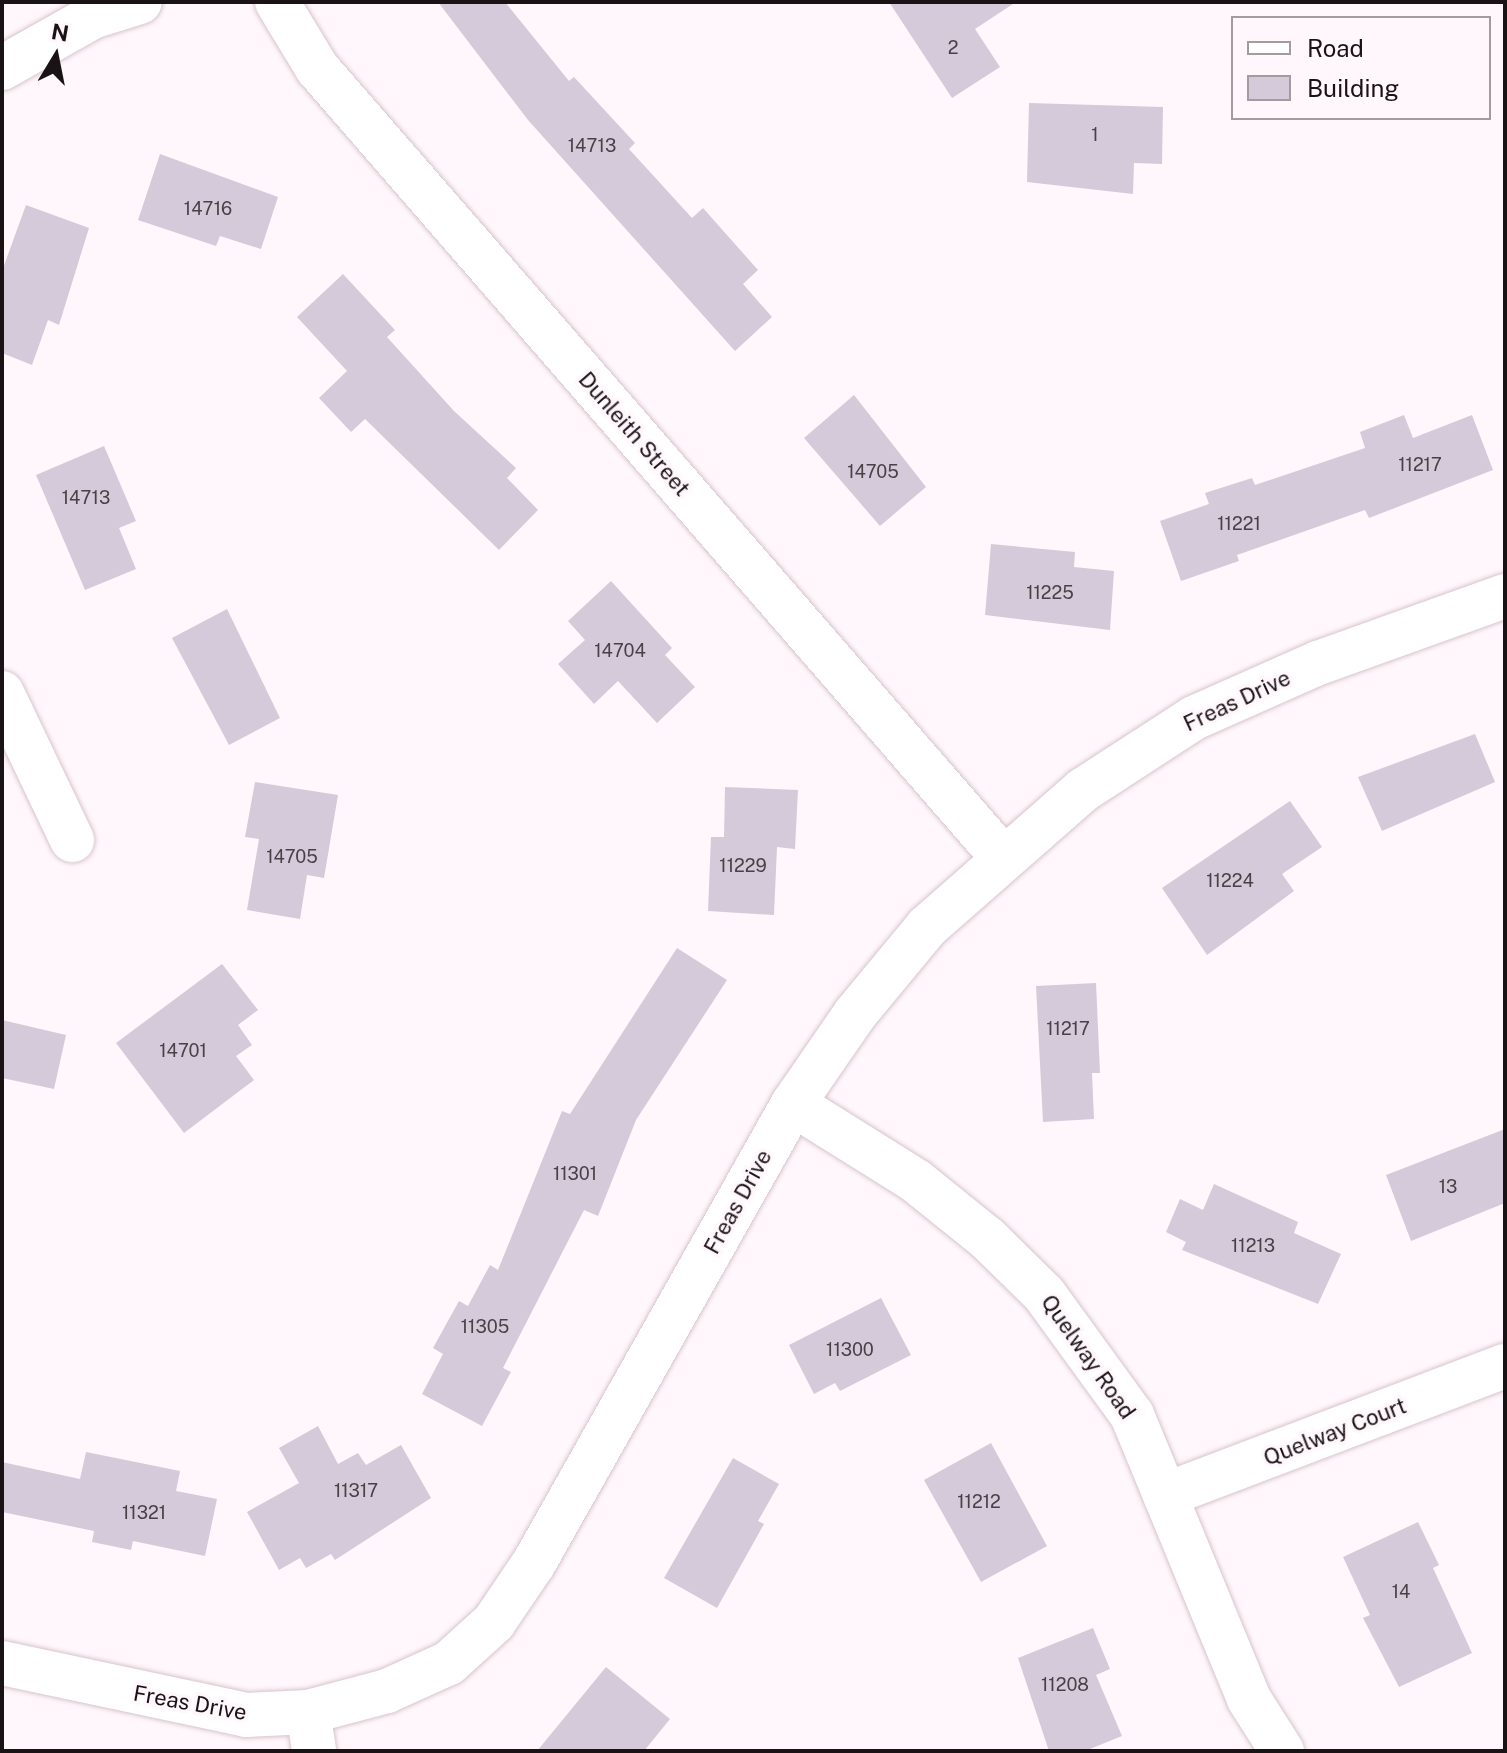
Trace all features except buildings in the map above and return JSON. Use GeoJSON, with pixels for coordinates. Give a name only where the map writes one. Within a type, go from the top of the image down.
{"type":"FeatureCollection","features":[{"type":"Feature","properties":{"kind":"street"},"geometry":{"type":"LineString","coordinates":[[2,68],[92,17],[140,2]]}},
{"type":"Feature","properties":{"kind":"street","name":"Dunleith Street"},"geometry":{"type":"LineString","coordinates":[[277,2],[317,68],[1003,858]]}},
{"type":"Feature","properties":{"kind":"street","name":"Freas Drive"},"geometry":{"type":"LineString","coordinates":[[2,1663],[311,1731],[449,1663],[494,1622],[542,1549],[793,1104],[855,1014],[927,927],[1083,790],[1194,718],[1318,663],[1505,596]]}},
{"type":"Feature","properties":{"kind":"street"},"geometry":{"type":"LineString","coordinates":[[2,693],[72,840]]}},
{"type":"Feature","properties":{"kind":"street","name":"Quelway Road"},"geometry":{"type":"LineString","coordinates":[[793,1104],[916,1181],[987,1238],[1044,1294],[1132,1415],[1249,1699],[1282,1751]]}},
{"type":"Feature","properties":{"kind":"street","name":"Quelway Court"},"geometry":{"type":"LineString","coordinates":[[1165,1495],[1505,1366]]}}]}
